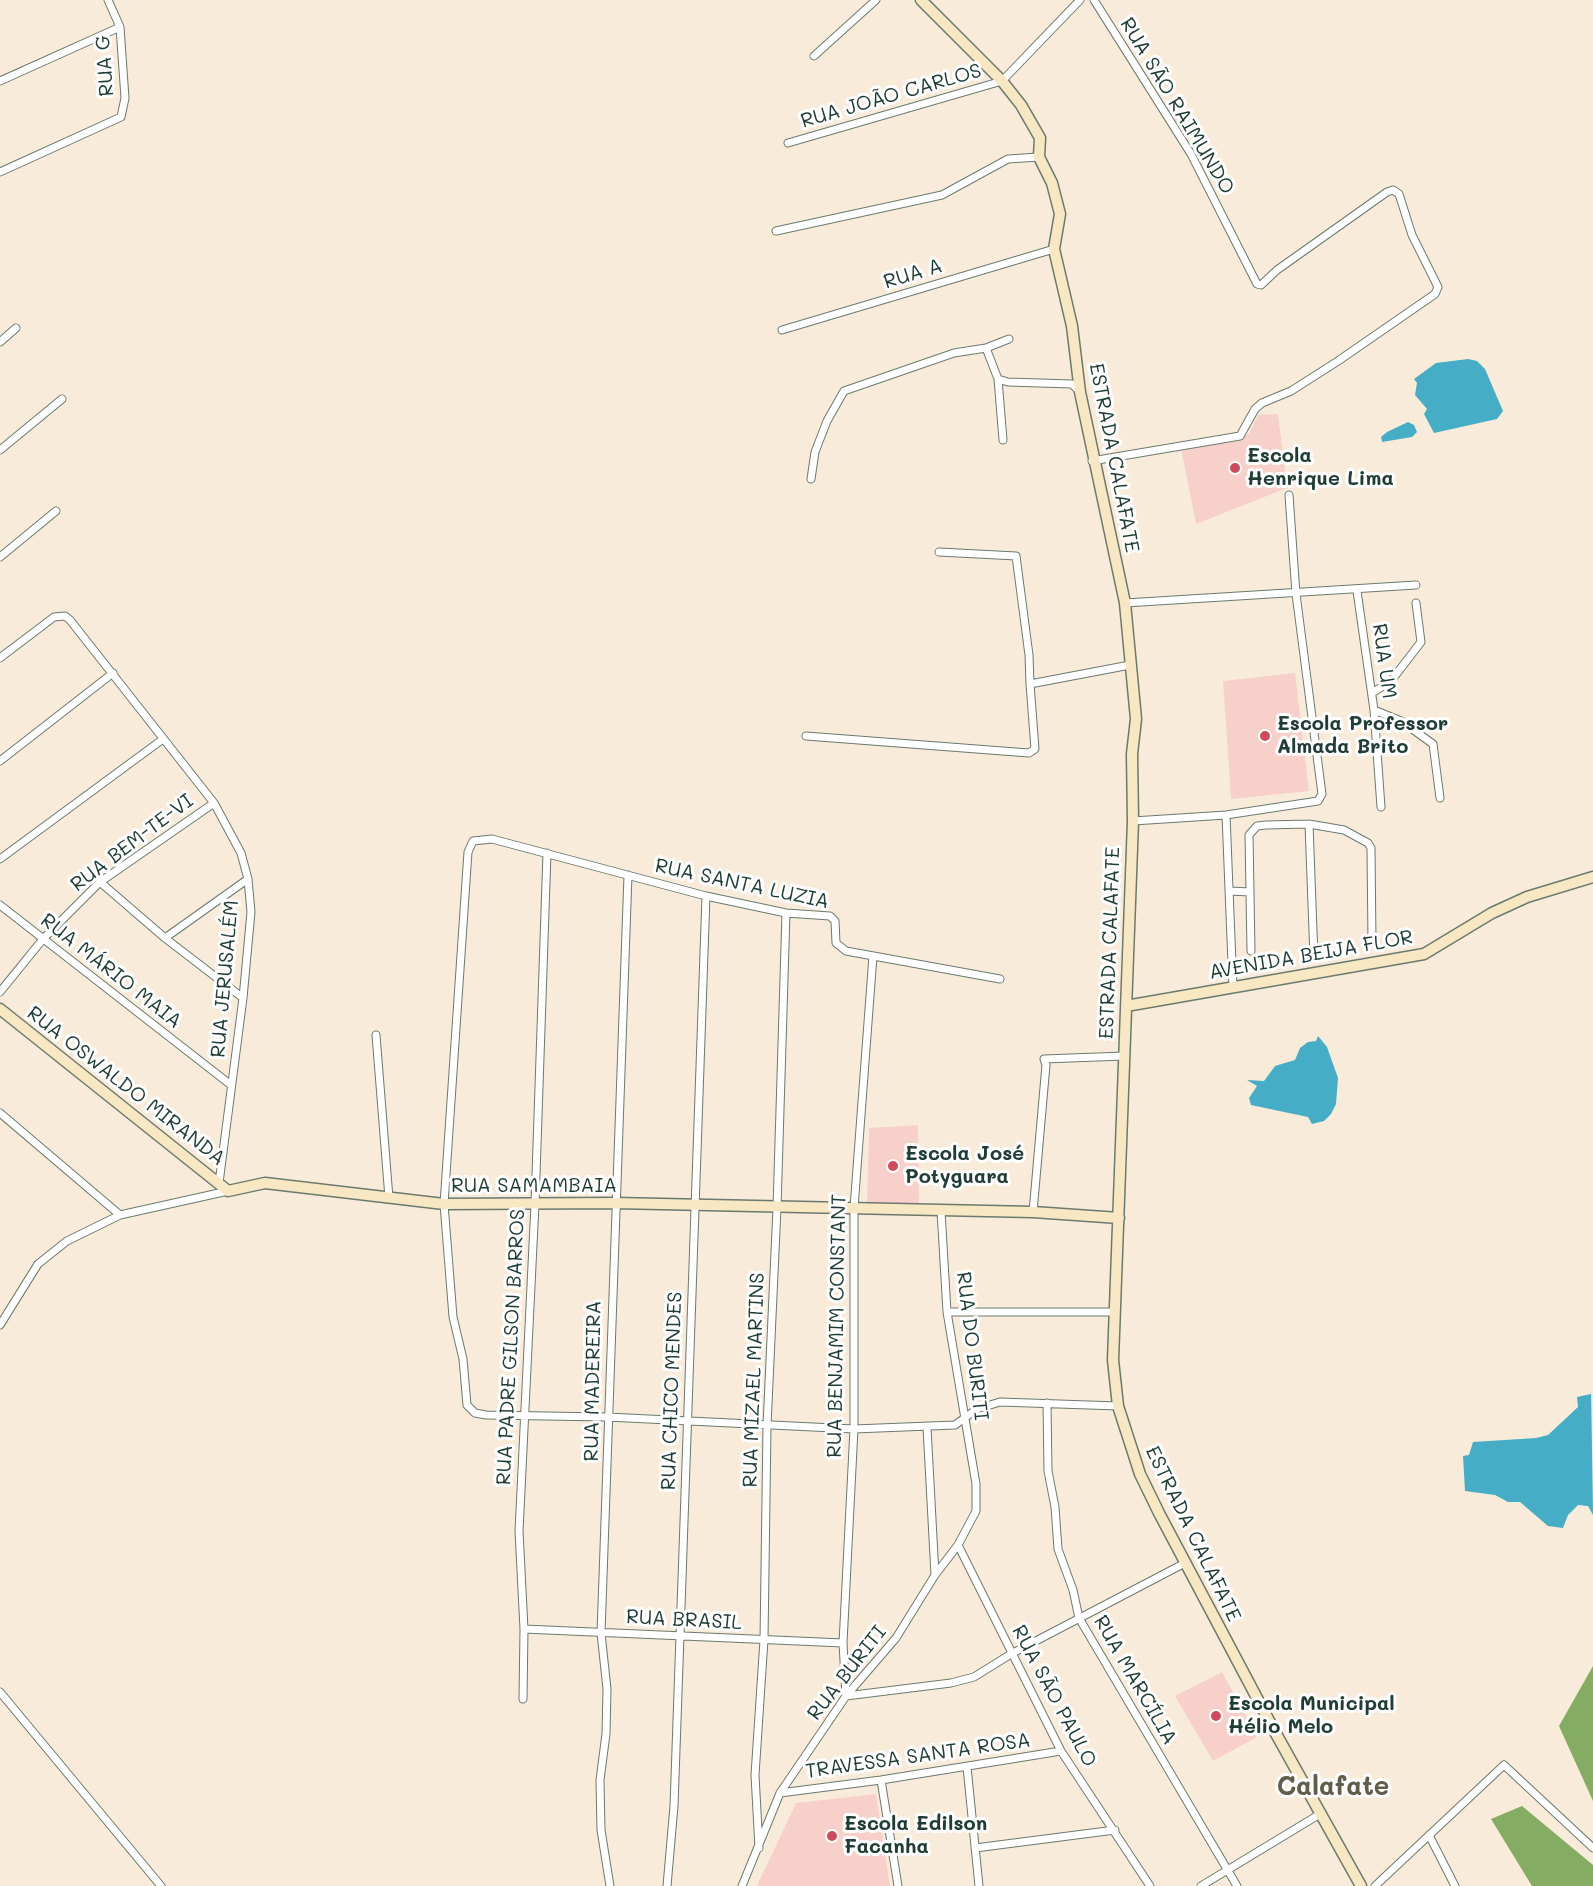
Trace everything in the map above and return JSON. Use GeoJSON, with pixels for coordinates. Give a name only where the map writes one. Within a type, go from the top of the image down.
{"type":"FeatureCollection","features":[{"type":"Feature","properties":{"kind":"street","name":"RUA G"},"geometry":{"type":"LineString","coordinates":[[0,172],[121,117],[125,107],[120,27],[108,0]]}},
{"type":"Feature","properties":{"kind":"street"},"geometry":{"type":"LineString","coordinates":[[814,56],[876,0]]}},
{"type":"Feature","properties":{"kind":"street","name":"ESTRADA CALAFATE"},"geometry":{"type":"LineString","coordinates":[[921,0],[1002,81],[1021,105],[1040,138],[1039,157],[1052,183],[1060,214],[1054,249],[1072,326],[1092,461],[1125,603],[1136,719],[1132,754],[1134,821],[1114,1312],[1113,1360],[1118,1406],[1140,1474],[1185,1563],[1361,1886]]}},
{"type":"Feature","properties":{"kind":"street"},"geometry":{"type":"LineString","coordinates":[[1002,81],[1080,0]]}},
{"type":"Feature","properties":{"kind":"street","name":"RUA SÃO RAIMUNDO"},"geometry":{"type":"LineString","coordinates":[[1092,461],[1240,436],[1255,409],[1262,403],[1292,391],[1435,294],[1438,286],[1412,235],[1399,194],[1390,190],[1277,270],[1261,285],[1257,284],[1191,154],[1094,0]]}},
{"type":"Feature","properties":{"kind":"street"},"geometry":{"type":"LineString","coordinates":[[0,81],[120,27]]}},
{"type":"Feature","properties":{"kind":"street","name":"RUA JOÃO CARLOS"},"geometry":{"type":"LineString","coordinates":[[788,143],[1002,81]]}},
{"type":"Feature","properties":{"kind":"street"},"geometry":{"type":"LineString","coordinates":[[776,231],[942,195],[1008,159],[1039,157]]}},
{"type":"Feature","properties":{"kind":"street","name":"RUA A"},"geometry":{"type":"LineString","coordinates":[[782,330],[1054,249]]}},
{"type":"Feature","properties":{"kind":"street"},"geometry":{"type":"LineString","coordinates":[[0,342],[16,328]]}},
{"type":"Feature","properties":{"kind":"street"},"geometry":{"type":"LineString","coordinates":[[811,479],[815,452],[827,421],[844,391],[954,353],[986,348],[1009,339]]}},
{"type":"Feature","properties":{"kind":"street"},"geometry":{"type":"LineString","coordinates":[[986,348],[998,379],[1003,440]]}},
{"type":"Feature","properties":{"kind":"street"},"geometry":{"type":"LineString","coordinates":[[998,379],[1008,382],[1072,384],[1080,392]]}},
{"type":"Feature","properties":{"kind":"street"},"geometry":{"type":"LineString","coordinates":[[0,450],[62,399]]}},
{"type":"Feature","properties":{"kind":"street"},"geometry":{"type":"LineString","coordinates":[[1134,821],[1226,815],[1318,801],[1322,794],[1296,594],[1288,495]]}},
{"type":"Feature","properties":{"kind":"street"},"geometry":{"type":"LineString","coordinates":[[0,557],[56,511]]}},
{"type":"Feature","properties":{"kind":"street"},"geometry":{"type":"LineString","coordinates":[[806,736],[1026,753],[1035,748],[1018,558],[1006,554],[939,552]]}},
{"type":"Feature","properties":{"kind":"street"},"geometry":{"type":"LineString","coordinates":[[1125,603],[1357,591],[1416,585]]}},
{"type":"Feature","properties":{"kind":"street","name":"RUA UM"},"geometry":{"type":"LineString","coordinates":[[1357,591],[1374,710],[1381,807]]}},
{"type":"Feature","properties":{"kind":"street"},"geometry":{"type":"LineString","coordinates":[[1372,693],[1391,681],[1421,642],[1416,603]]}},
{"type":"Feature","properties":{"kind":"street","name":"RUA JERUSALÉM"},"geometry":{"type":"LineString","coordinates":[[0,658],[54,617],[65,616],[113,673],[214,802],[229,827],[248,879],[251,912],[243,998],[219,1183]]}},
{"type":"Feature","properties":{"kind":"street"},"geometry":{"type":"LineString","coordinates":[[1030,684],[1130,665]]}},
{"type":"Feature","properties":{"kind":"street"},"geometry":{"type":"LineString","coordinates":[[0,761],[113,673]]}},
{"type":"Feature","properties":{"kind":"street"},"geometry":{"type":"LineString","coordinates":[[1374,710],[1401,721],[1432,744],[1440,798]]}},
{"type":"Feature","properties":{"kind":"street"},"geometry":{"type":"LineString","coordinates":[[0,858],[163,739]]}},
{"type":"Feature","properties":{"kind":"street","name":"RUA BEM-TE-VI"},"geometry":{"type":"LineString","coordinates":[[0,992],[43,939],[100,882],[214,802]]}},
{"type":"Feature","properties":{"kind":"street"},"geometry":{"type":"LineString","coordinates":[[1226,815],[1233,988]]}},
{"type":"Feature","properties":{"kind":"street"},"geometry":{"type":"LineString","coordinates":[[1309,824],[1314,958]]}},
{"type":"Feature","properties":{"kind":"street"},"geometry":{"type":"LineString","coordinates":[[1251,951],[1249,835],[1252,829],[1266,825],[1309,824],[1344,830],[1368,843],[1372,942]]}},
{"type":"Feature","properties":{"kind":"street","name":"RUA SANTA LUZIA"},"geometry":{"type":"LineString","coordinates":[[444,1204],[468,852],[473,841],[492,838],[706,896],[786,913],[830,915],[835,921],[838,947],[846,951],[1000,979]]}},
{"type":"Feature","properties":{"kind":"street","name":"RUA PADRE GILSON BARROS"},"geometry":{"type":"LineString","coordinates":[[523,1698],[525,1629],[519,1531],[535,1204],[548,853]]}},
{"type":"Feature","properties":{"kind":"street","name":"RUA MADEREIRA"},"geometry":{"type":"LineString","coordinates":[[610,1886],[601,1830],[600,1780],[607,1689],[601,1633],[607,1525],[607,1417],[628,875]]}},
{"type":"Feature","properties":{"kind":"street","name":"AVENIDA BEIJA FLOR"},"geometry":{"type":"LineString","coordinates":[[1126,1006],[1424,954],[1509,905],[1593,877]]}},
{"type":"Feature","properties":{"kind":"street"},"geometry":{"type":"LineString","coordinates":[[165,938],[248,879]]}},
{"type":"Feature","properties":{"kind":"street"},"geometry":{"type":"LineString","coordinates":[[100,882],[165,938],[243,998]]}},
{"type":"Feature","properties":{"kind":"street"},"geometry":{"type":"LineString","coordinates":[[1229,891],[1250,892]]}},
{"type":"Feature","properties":{"kind":"street","name":"RUA CHICO MENDES"},"geometry":{"type":"LineString","coordinates":[[666,1886],[674,1806],[706,896]]}},
{"type":"Feature","properties":{"kind":"street","name":"RUA MÁRIO MAIA"},"geometry":{"type":"LineString","coordinates":[[0,905],[231,1085]]}},
{"type":"Feature","properties":{"kind":"street","name":"RUA MIZAEL MARTINS"},"geometry":{"type":"LineString","coordinates":[[759,1848],[755,1775],[764,1641],[767,1426],[777,1208],[786,913]]}},
{"type":"Feature","properties":{"kind":"street","name":"RUA BENJAMIM CONSTANT"},"geometry":{"type":"LineString","coordinates":[[846,1696],[843,1643],[854,1429],[854,1208],[873,956]]}},
{"type":"Feature","properties":{"kind":"street","name":"RUA OSWALDO MIRANDA"},"geometry":{"type":"LineString","coordinates":[[0,1009],[228,1191]]}},
{"type":"Feature","properties":{"kind":"street"},"geometry":{"type":"LineString","coordinates":[[376,1035],[389,1198]]}},
{"type":"Feature","properties":{"kind":"street"},"geometry":{"type":"LineString","coordinates":[[1033,1212],[1046,1065],[1044,1059],[1124,1056]]}},
{"type":"Feature","properties":{"kind":"street"},"geometry":{"type":"LineString","coordinates":[[0,1113],[120,1215]]}},
{"type":"Feature","properties":{"kind":"street","name":"RUA SAMAMBAIA"},"geometry":{"type":"LineString","coordinates":[[0,1325],[39,1264],[53,1251],[120,1215],[265,1183],[444,1204],[615,1203],[1033,1212],[1119,1218]]}},
{"type":"Feature","properties":{"kind":"street"},"geometry":{"type":"LineString","coordinates":[[444,1204],[453,1317],[463,1359],[467,1405],[475,1413],[854,1429],[955,1425],[963,1417],[986,1405],[1000,1402],[1118,1406]]}},
{"type":"Feature","properties":{"kind":"street","name":"RUA DO BURITI"},"geometry":{"type":"LineString","coordinates":[[941,1211],[947,1312],[976,1484]]}},
{"type":"Feature","properties":{"kind":"street"},"geometry":{"type":"LineString","coordinates":[[947,1312],[1114,1312]]}},
{"type":"Feature","properties":{"kind":"street","name":"RUA MARCÍLIA"},"geometry":{"type":"LineString","coordinates":[[1047,1402],[1048,1471],[1055,1507],[1058,1549],[1073,1590],[1079,1618],[1237,1886]]}},
{"type":"Feature","properties":{"kind":"street"},"geometry":{"type":"LineString","coordinates":[[927,1427],[935,1575]]}},
{"type":"Feature","properties":{"kind":"street","name":"RUA BURITI"},"geometry":{"type":"LineString","coordinates":[[742,1886],[780,1792],[846,1696],[896,1638],[935,1575],[958,1545],[976,1511],[976,1484]]}},
{"type":"Feature","properties":{"kind":"street","name":"RUA SÃO PAULO"},"geometry":{"type":"LineString","coordinates":[[958,1545],[1061,1751],[1150,1886]]}},
{"type":"Feature","properties":{"kind":"street"},"geometry":{"type":"LineString","coordinates":[[846,1696],[951,1683],[974,1677],[1011,1654],[1185,1563]]}},
{"type":"Feature","properties":{"kind":"street","name":"RUA BRASIL"},"geometry":{"type":"LineString","coordinates":[[525,1629],[843,1643]]}},
{"type":"Feature","properties":{"kind":"street"},"geometry":{"type":"LineString","coordinates":[[0,1692],[160,1886]]}},
{"type":"Feature","properties":{"kind":"street","name":"TRAVESSA SANTA ROSA"},"geometry":{"type":"LineString","coordinates":[[780,1792],[881,1780],[1061,1751]]}},
{"type":"Feature","properties":{"kind":"street"},"geometry":{"type":"LineString","coordinates":[[1375,1886],[1504,1765],[1593,1848]]}},
{"type":"Feature","properties":{"kind":"street"},"geometry":{"type":"LineString","coordinates":[[967,1767],[979,1886]]}},
{"type":"Feature","properties":{"kind":"street"},"geometry":{"type":"LineString","coordinates":[[881,1780],[898,1886]]}},
{"type":"Feature","properties":{"kind":"street"},"geometry":{"type":"LineString","coordinates":[[1200,1886],[1320,1814]]}},
{"type":"Feature","properties":{"kind":"street"},"geometry":{"type":"LineString","coordinates":[[975,1848],[1115,1830]]}},
{"type":"Feature","properties":{"kind":"street"},"geometry":{"type":"LineString","coordinates":[[1429,1835],[1455,1886]]}},
{"type":"Feature","properties":{"kind":"shaded area","name":"Escola Henrique Lima"},"geometry":{"type":"Polygon","coordinates":[[[1278,414],[1287,488],[1196,524],[1181,448],[1234,441],[1249,434],[1258,415],[1278,414]]]}},
{"type":"Feature","properties":{"kind":"shaded area","name":"Escola Professor Almada Brito"},"geometry":{"type":"Polygon","coordinates":[[[1295,673],[1309,791],[1231,799],[1223,681],[1295,673]]]}},
{"type":"Feature","properties":{"kind":"shaded area","name":"Escola José Potyguara"},"geometry":{"type":"Polygon","coordinates":[[[918,1125],[919,1204],[867,1206],[869,1128],[918,1125]]]}},
{"type":"Feature","properties":{"kind":"shaded area","name":"Escola Municipal Hélio Melo"},"geometry":{"type":"Polygon","coordinates":[[[1222,1672],[1257,1737],[1213,1761],[1175,1696],[1222,1672]]]}},
{"type":"Feature","properties":{"kind":"shaded area","name":"Escola Edilson Facanha"},"geometry":{"type":"Polygon","coordinates":[[[876,1794],[890,1886],[757,1886],[796,1803],[876,1794]]]}},
{"type":"Feature","properties":{"kind":"green space"},"geometry":{"type":"Polygon","coordinates":[[[1593,1666],[1593,1801],[1559,1726],[1593,1666]]]}},
{"type":"Feature","properties":{"kind":"green space"},"geometry":{"type":"Polygon","coordinates":[[[1522,1806],[1593,1865],[1593,1886],[1532,1886],[1491,1819],[1522,1806]]]}},
{"type":"Feature","properties":{"kind":"water"},"geometry":{"type":"Polygon","coordinates":[[[1468,359],[1477,361],[1485,369],[1503,411],[1497,419],[1434,433],[1424,414],[1427,409],[1415,395],[1417,383],[1414,379],[1436,363],[1468,359]]]}},
{"type":"Feature","properties":{"kind":"water"},"geometry":{"type":"Polygon","coordinates":[[[1408,422],[1414,425],[1417,432],[1412,437],[1382,442],[1381,437],[1387,432],[1408,422]]]}},
{"type":"Feature","properties":{"kind":"water"},"geometry":{"type":"Polygon","coordinates":[[[1318,1036],[1327,1047],[1338,1078],[1336,1104],[1331,1114],[1324,1121],[1312,1124],[1308,1117],[1251,1105],[1249,1098],[1257,1086],[1247,1080],[1264,1081],[1275,1066],[1295,1060],[1300,1048],[1308,1042],[1316,1041],[1318,1036]]]}},
{"type":"Feature","properties":{"kind":"water"},"geometry":{"type":"Polygon","coordinates":[[[1591,1387],[1593,1515],[1588,1506],[1578,1505],[1568,1515],[1563,1528],[1548,1526],[1520,1502],[1508,1502],[1495,1495],[1465,1491],[1463,1456],[1469,1455],[1473,1442],[1536,1438],[1548,1435],[1578,1407],[1577,1397],[1591,1394],[1591,1387]]]}},
{"type":"Feature","properties":{"kind":"place","name":"Escola Henrique Lima"},"geometry":{"type":"Point","coordinates":[1235,468]}},
{"type":"Feature","properties":{"kind":"place","name":"Escola Professor Almada Brito"},"geometry":{"type":"Point","coordinates":[1265,736]}},
{"type":"Feature","properties":{"kind":"place","name":"Escola José Potyguara"},"geometry":{"type":"Point","coordinates":[893,1166]}},
{"type":"Feature","properties":{"kind":"place","name":"Escola Municipal Hélio Melo"},"geometry":{"type":"Point","coordinates":[1216,1716]}},
{"type":"Feature","properties":{"kind":"place","name":"Escola Edilson Facanha"},"geometry":{"type":"Point","coordinates":[832,1836]}},
{"type":"Feature","properties":{"kind":"district","name":"Calafate"},"geometry":{"type":"Point","coordinates":[1333,1787]}}]}
